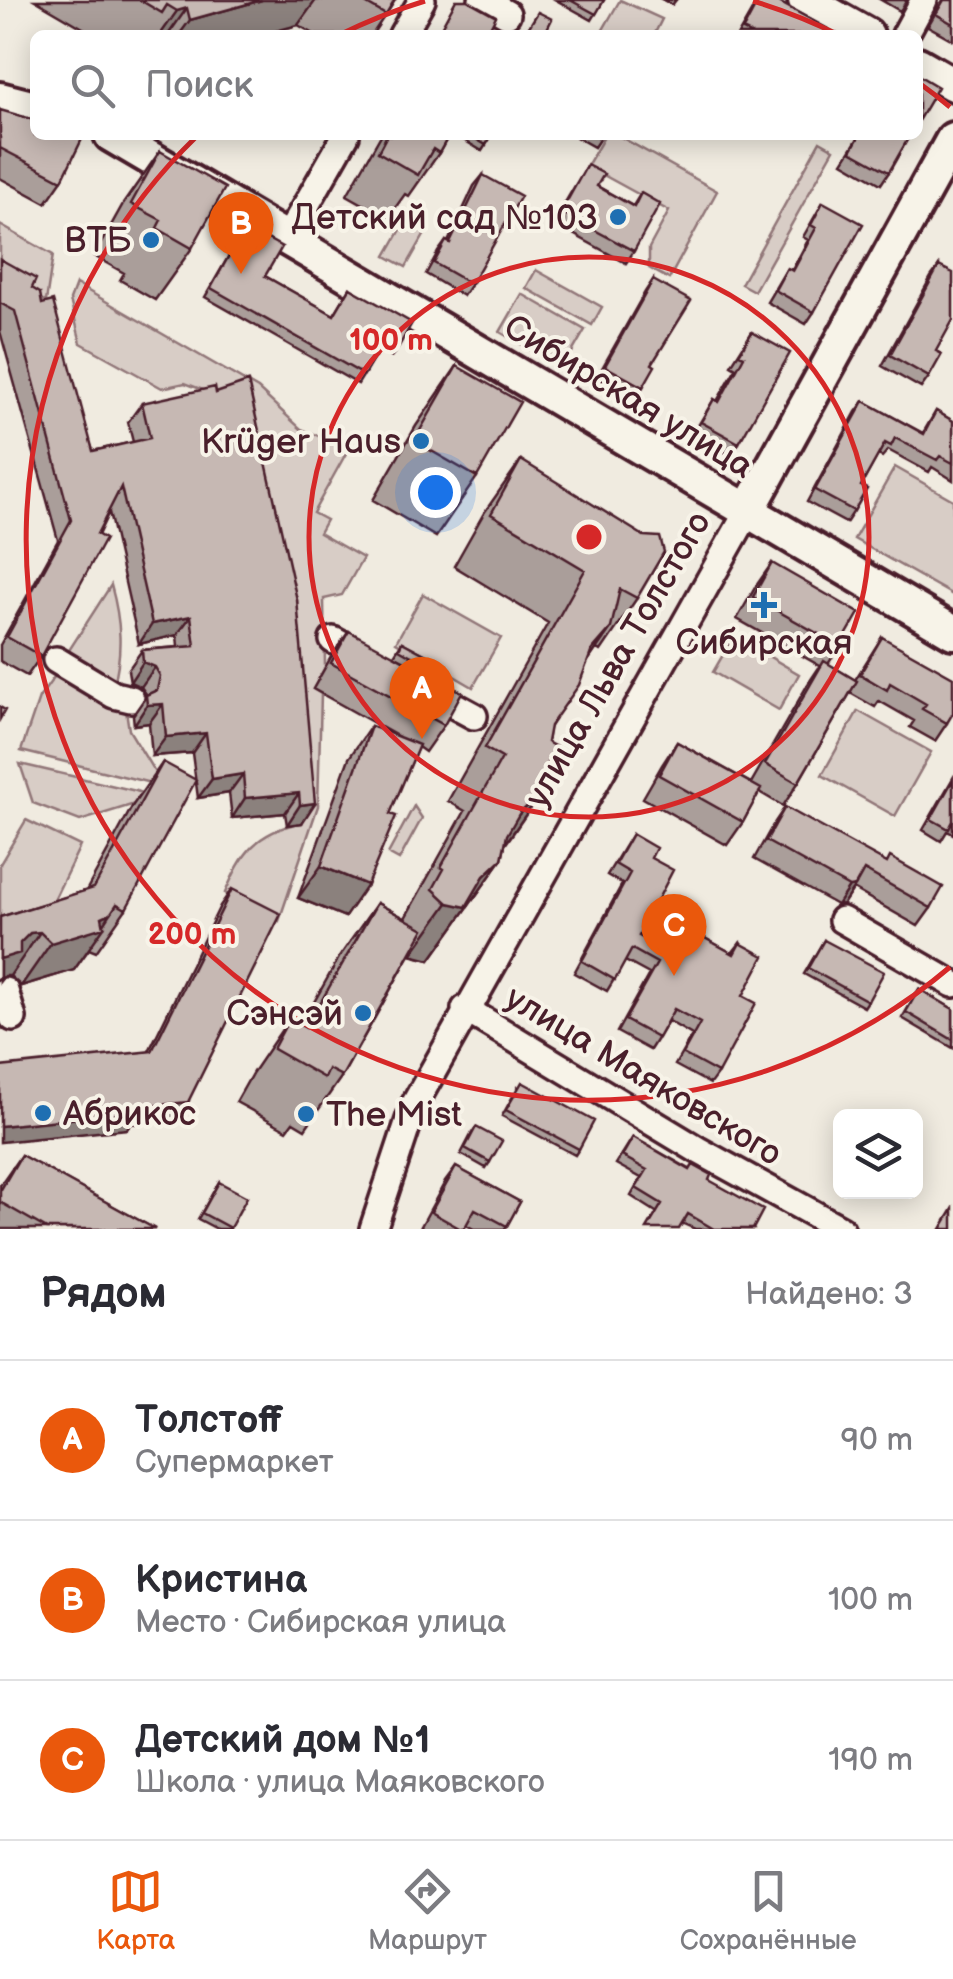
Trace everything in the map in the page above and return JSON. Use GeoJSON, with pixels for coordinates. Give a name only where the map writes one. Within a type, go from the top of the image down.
{"type":"FeatureCollection","features":[{"type":"Feature","properties":{"kind":"main road"},"geometry":{"type":"LineString","coordinates":[[805,0],[858,30]]}},
{"type":"Feature","properties":{"kind":"main road"},"geometry":{"type":"LineString","coordinates":[[923,67],[953,84]]}},
{"type":"Feature","properties":{"kind":"main road"},"geometry":{"type":"LineString","coordinates":[[0,100],[30,107]]}},
{"type":"Feature","properties":{"kind":"main road","name":"улица Льва Толстого"},"geometry":{"type":"LineString","coordinates":[[746,514],[953,139]]}},
{"type":"Feature","properties":{"kind":"main road","name":"Сибирская улица"},"geometry":{"type":"LineString","coordinates":[[120,140],[288,237],[746,514],[953,632]]}},
{"type":"Feature","properties":{"kind":"street"},"geometry":{"type":"LineString","coordinates":[[405,30],[422,0]]}},
{"type":"Feature","properties":{"kind":"street"},"geometry":{"type":"LineString","coordinates":[[482,0],[507,14]]}},
{"type":"Feature","properties":{"kind":"street"},"geometry":{"type":"LineString","coordinates":[[907,30],[924,0]]}},
{"type":"Feature","properties":{"kind":"street"},"geometry":{"type":"LineString","coordinates":[[288,237],[343,140]]}},
{"type":"Feature","properties":{"kind":"street","name":"улица Льва Толстого"},"geometry":{"type":"LineString","coordinates":[[373,1229],[414,1105],[746,514]]}},
{"type":"Feature","properties":{"kind":"street"},"geometry":{"type":"LineString","coordinates":[[333,640],[474,716]]}},
{"type":"Feature","properties":{"kind":"street"},"geometry":{"type":"LineString","coordinates":[[56,660],[114,695],[131,699]]}},
{"type":"Feature","properties":{"kind":"street"},"geometry":{"type":"LineString","coordinates":[[842,920],[953,984]]}},
{"type":"Feature","properties":{"kind":"street"},"geometry":{"type":"LineString","coordinates":[[5,992],[13,1018]]}},
{"type":"Feature","properties":{"kind":"street","name":"улица Маяковского"},"geometry":{"type":"LineString","coordinates":[[465,1009],[698,1150],[841,1229]]}},
{"type":"Feature","properties":{"kind":"shaded area"},"geometry":{"type":"Polygon","coordinates":[[[620,0],[662,19],[656,30],[603,30],[620,0]]]}},
{"type":"Feature","properties":{"kind":"shaded area"},"geometry":{"type":"Polygon","coordinates":[[[602,140],[626,140],[717,191],[669,279],[649,268],[649,248],[669,211],[587,166],[602,140]]]}},
{"type":"Feature","properties":{"kind":"shaded area"},"geometry":{"type":"Polygon","coordinates":[[[820,141],[834,149],[754,291],[741,284],[820,141]]]}},
{"type":"Feature","properties":{"kind":"shaded area"},"geometry":{"type":"Polygon","coordinates":[[[406,221],[426,232],[406,267],[386,256],[406,221]]]}},
{"type":"Feature","properties":{"kind":"shaded area"},"geometry":{"type":"Polygon","coordinates":[[[0,225],[53,255],[46,302],[0,276],[0,225]]]}},
{"type":"Feature","properties":{"kind":"shaded area"},"geometry":{"type":"Polygon","coordinates":[[[536,270],[602,307],[592,325],[526,288],[536,270]]]}},
{"type":"Feature","properties":{"kind":"shaded area"},"geometry":{"type":"Polygon","coordinates":[[[76,284],[258,389],[301,429],[349,448],[313,513],[326,520],[319,533],[363,558],[342,595],[324,599],[325,667],[313,689],[321,694],[318,806],[279,921],[225,893],[253,846],[273,832],[302,822],[234,402],[185,383],[162,388],[81,343],[70,300],[76,284]]]}},
{"type":"Feature","properties":{"kind":"shaded area"},"geometry":{"type":"Polygon","coordinates":[[[522,294],[585,330],[563,368],[500,332],[522,294]]]}},
{"type":"Feature","properties":{"kind":"shaded area"},"geometry":{"type":"Polygon","coordinates":[[[895,467],[953,500],[953,595],[854,539],[895,467]]]}},
{"type":"Feature","properties":{"kind":"shaded area"},"geometry":{"type":"Polygon","coordinates":[[[111,585],[120,636],[113,688],[64,658],[111,585]]]}},
{"type":"Feature","properties":{"kind":"shaded area"},"geometry":{"type":"Polygon","coordinates":[[[423,594],[501,638],[473,687],[396,642],[423,594]]]}},
{"type":"Feature","properties":{"kind":"shaded area"},"geometry":{"type":"Polygon","coordinates":[[[734,636],[799,674],[779,710],[713,672],[734,636]]]}},
{"type":"Feature","properties":{"kind":"shaded area"},"geometry":{"type":"Polygon","coordinates":[[[62,666],[125,704],[129,730],[163,786],[21,751],[39,698],[62,666]]]}},
{"type":"Feature","properties":{"kind":"shaded area"},"geometry":{"type":"Polygon","coordinates":[[[858,711],[931,752],[895,816],[822,775],[858,711]]]}},
{"type":"Feature","properties":{"kind":"shaded area"},"geometry":{"type":"Polygon","coordinates":[[[20,764],[154,798],[80,821],[33,803],[20,764]]]}},
{"type":"Feature","properties":{"kind":"shaded area"},"geometry":{"type":"Polygon","coordinates":[[[414,806],[422,818],[399,860],[388,854],[414,806]]]}},
{"type":"Feature","properties":{"kind":"shaded area"},"geometry":{"type":"Polygon","coordinates":[[[26,820],[80,846],[46,916],[0,926],[0,864],[26,820]]]}},
{"type":"Feature","properties":{"kind":"building"},"geometry":{"type":"Polygon","coordinates":[[[140,0],[262,0],[190,20],[187,8],[177,11],[167,5],[162,13],[140,0]]]}},
{"type":"Feature","properties":{"kind":"building"},"geometry":{"type":"Polygon","coordinates":[[[360,0],[395,0],[386,15],[360,0]]]}},
{"type":"Feature","properties":{"kind":"building"},"geometry":{"type":"Polygon","coordinates":[[[456,0],[467,0],[496,16],[489,30],[440,30],[456,0]]]}},
{"type":"Feature","properties":{"kind":"building"},"geometry":{"type":"Polygon","coordinates":[[[570,0],[604,0],[596,14],[570,0]]]}},
{"type":"Feature","properties":{"kind":"building"},"geometry":{"type":"Polygon","coordinates":[[[759,0],[775,0],[830,30],[743,30],[759,0]]]}},
{"type":"Feature","properties":{"kind":"building"},"geometry":{"type":"Polygon","coordinates":[[[944,0],[953,0],[953,24],[936,14],[944,0]]]}},
{"type":"Feature","properties":{"kind":"building"},"geometry":{"type":"Polygon","coordinates":[[[538,12],[552,19],[546,30],[527,30],[538,12]]]}},
{"type":"Feature","properties":{"kind":"building"},"geometry":{"type":"Polygon","coordinates":[[[923,78],[938,87],[923,112],[923,78]]]}},
{"type":"Feature","properties":{"kind":"building"},"geometry":{"type":"Polygon","coordinates":[[[0,110],[30,119],[30,140],[82,140],[62,180],[0,148],[0,110]]]}},
{"type":"Feature","properties":{"kind":"building"},"geometry":{"type":"Polygon","coordinates":[[[384,140],[446,140],[439,153],[433,149],[418,175],[378,152],[384,140]]]}},
{"type":"Feature","properties":{"kind":"building"},"geometry":{"type":"Polygon","coordinates":[[[857,140],[907,140],[889,172],[851,151],[857,140]]]}},
{"type":"Feature","properties":{"kind":"building"},"geometry":{"type":"Polygon","coordinates":[[[160,151],[225,188],[192,248],[157,228],[161,220],[131,204],[160,151]]]}},
{"type":"Feature","properties":{"kind":"building"},"geometry":{"type":"Polygon","coordinates":[[[587,165],[604,174],[597,186],[634,207],[641,193],[660,204],[634,251],[561,212],[587,165]]]}},
{"type":"Feature","properties":{"kind":"building"},"geometry":{"type":"Polygon","coordinates":[[[483,175],[521,196],[471,284],[434,263],[446,241],[450,243],[483,175]]]}},
{"type":"Feature","properties":{"kind":"building"},"geometry":{"type":"Polygon","coordinates":[[[823,202],[863,224],[814,312],[775,290],[787,268],[793,271],[816,228],[811,225],[823,202]]]}},
{"type":"Feature","properties":{"kind":"building"},"geometry":{"type":"Polygon","coordinates":[[[253,231],[282,247],[265,276],[334,315],[350,288],[412,323],[398,348],[384,340],[364,375],[211,288],[231,252],[238,256],[253,231]]]}},
{"type":"Feature","properties":{"kind":"building"},"geometry":{"type":"Polygon","coordinates":[[[0,259],[36,279],[32,288],[40,293],[42,304],[53,301],[93,451],[150,438],[142,403],[215,387],[216,393],[248,382],[297,600],[315,803],[300,805],[299,793],[245,798],[243,774],[212,779],[206,733],[166,737],[163,704],[147,705],[146,695],[157,690],[160,676],[155,667],[143,662],[142,650],[195,646],[191,616],[152,624],[121,487],[97,534],[105,539],[41,656],[7,637],[71,520],[15,311],[0,303],[0,259]]]}},
{"type":"Feature","properties":{"kind":"building"},"geometry":{"type":"Polygon","coordinates":[[[939,266],[953,273],[953,320],[936,351],[942,354],[929,377],[890,355],[939,266]]]}},
{"type":"Feature","properties":{"kind":"building"},"geometry":{"type":"Polygon","coordinates":[[[653,280],[691,301],[652,364],[655,366],[643,387],[605,366],[653,280]]]}},
{"type":"Feature","properties":{"kind":"building"},"geometry":{"type":"Polygon","coordinates":[[[752,332],[790,353],[739,443],[701,422],[714,399],[719,402],[752,332]]]}},
{"type":"Feature","properties":{"kind":"building"},"geometry":{"type":"Polygon","coordinates":[[[457,366],[520,402],[477,477],[414,441],[457,366]]]}},
{"type":"Feature","properties":{"kind":"building"},"geometry":{"type":"Polygon","coordinates":[[[864,401],[924,434],[936,411],[953,421],[953,463],[940,456],[937,460],[895,438],[891,446],[885,443],[861,486],[867,489],[854,511],[815,490],[864,401]]]}},
{"type":"Feature","properties":{"kind":"building"},"geometry":{"type":"Polygon","coordinates":[[[521,460],[644,536],[660,537],[664,552],[637,598],[620,589],[611,628],[592,650],[579,685],[550,726],[547,742],[556,747],[545,767],[540,794],[519,814],[507,835],[502,859],[484,876],[466,907],[448,903],[433,889],[444,869],[441,867],[502,758],[485,748],[585,570],[491,514],[521,460]]]}},
{"type":"Feature","properties":{"kind":"building"},"geometry":{"type":"Polygon","coordinates":[[[772,563],[859,613],[840,646],[753,597],[772,563]]]}},
{"type":"Feature","properties":{"kind":"building"},"geometry":{"type":"Polygon","coordinates":[[[349,631],[462,692],[444,725],[331,663],[349,631]]]}},
{"type":"Feature","properties":{"kind":"building"},"geometry":{"type":"Polygon","coordinates":[[[882,637],[953,677],[953,713],[947,723],[922,709],[926,704],[890,683],[887,690],[860,674],[882,637]]]}},
{"type":"Feature","properties":{"kind":"building"},"geometry":{"type":"Polygon","coordinates":[[[402,642],[430,657],[426,664],[399,649],[402,642]]]}},
{"type":"Feature","properties":{"kind":"building"},"geometry":{"type":"Polygon","coordinates":[[[824,661],[857,681],[798,783],[765,764],[824,661]]]}},
{"type":"Feature","properties":{"kind":"building"},"geometry":{"type":"Polygon","coordinates":[[[371,726],[419,745],[390,814],[396,816],[367,885],[321,866],[371,726]]]}},
{"type":"Feature","properties":{"kind":"building"},"geometry":{"type":"Polygon","coordinates":[[[677,742],[761,789],[743,822],[659,775],[677,742]]]}},
{"type":"Feature","properties":{"kind":"building"},"geometry":{"type":"Polygon","coordinates":[[[163,762],[196,780],[126,909],[117,904],[102,917],[104,927],[51,943],[40,932],[30,933],[20,943],[20,953],[0,959],[0,917],[94,888],[163,762]]]}},
{"type":"Feature","properties":{"kind":"building"},"geometry":{"type":"Polygon","coordinates":[[[953,780],[953,821],[949,829],[931,819],[953,780]]]}},
{"type":"Feature","properties":{"kind":"building"},"geometry":{"type":"Polygon","coordinates":[[[785,807],[887,863],[890,857],[943,887],[931,908],[864,870],[855,886],[849,887],[766,841],[785,807]]]}},
{"type":"Feature","properties":{"kind":"building"},"geometry":{"type":"Polygon","coordinates":[[[632,834],[656,848],[651,858],[673,870],[639,936],[665,950],[679,924],[734,954],[740,943],[764,956],[743,996],[756,1003],[718,1073],[683,1054],[700,1023],[674,1009],[658,1038],[625,1020],[657,963],[632,949],[615,980],[582,961],[630,873],[615,864],[632,834]]]}},
{"type":"Feature","properties":{"kind":"building"},"geometry":{"type":"Polygon","coordinates":[[[232,889],[281,914],[188,1102],[138,1107],[139,1112],[0,1126],[0,1067],[152,1051],[232,889]]]}},
{"type":"Feature","properties":{"kind":"building"},"geometry":{"type":"Polygon","coordinates":[[[377,903],[424,929],[342,1076],[328,1069],[324,1078],[273,1049],[289,1019],[306,1028],[377,903]]]}},
{"type":"Feature","properties":{"kind":"building"},"geometry":{"type":"Polygon","coordinates":[[[824,940],[884,972],[868,1001],[808,968],[824,940]]]}},
{"type":"Feature","properties":{"kind":"building"},"geometry":{"type":"Polygon","coordinates":[[[919,989],[953,1009],[953,1040],[906,1012],[919,989]]]}},
{"type":"Feature","properties":{"kind":"building"},"geometry":{"type":"Polygon","coordinates":[[[522,1082],[594,1121],[579,1149],[506,1110],[522,1082]]]}},
{"type":"Feature","properties":{"kind":"building"},"geometry":{"type":"Polygon","coordinates":[[[476,1127],[502,1141],[490,1162],[465,1148],[476,1127]]]}},
{"type":"Feature","properties":{"kind":"building"},"geometry":{"type":"Polygon","coordinates":[[[633,1137],[690,1170],[693,1165],[711,1175],[709,1180],[763,1210],[753,1229],[714,1229],[688,1214],[679,1229],[647,1229],[662,1204],[636,1188],[647,1170],[622,1156],[633,1137]]]}},
{"type":"Feature","properties":{"kind":"building"},"geometry":{"type":"Polygon","coordinates":[[[21,1155],[155,1229],[47,1229],[0,1202],[0,1191],[21,1155]]]}},
{"type":"Feature","properties":{"kind":"building"},"geometry":{"type":"Polygon","coordinates":[[[456,1167],[520,1202],[507,1226],[475,1209],[461,1229],[431,1212],[456,1167]]]}},
{"type":"Feature","properties":{"kind":"building"},"geometry":{"type":"Polygon","coordinates":[[[219,1182],[247,1197],[230,1228],[202,1213],[219,1182]]]}},
{"type":"Feature","properties":{"kind":"building"},"geometry":{"type":"Polygon","coordinates":[[[953,1209],[953,1229],[941,1229],[953,1209]]]}},
{"type":"Feature","properties":{"kind":"place","name":"Детский сад №103"},"geometry":{"type":"Point","coordinates":[618,217]}},
{"type":"Feature","properties":{"kind":"place","name":"ВТБ"},"geometry":{"type":"Point","coordinates":[151,240]}},
{"type":"Feature","properties":{"kind":"place","name":"Кристина"},"geometry":{"type":"Point","coordinates":[241,274]}},
{"type":"Feature","properties":{"kind":"place","name":"Krüger Haus"},"geometry":{"type":"Point","coordinates":[421,441]}},
{"type":"Feature","properties":{"kind":"place","name":"Сибирская"},"geometry":{"type":"Point","coordinates":[764,605]}},
{"type":"Feature","properties":{"kind":"place","name":"Толстoff"},"geometry":{"type":"Point","coordinates":[422,739]}},
{"type":"Feature","properties":{"kind":"place","name":"Детский дом №1"},"geometry":{"type":"Point","coordinates":[674,976]}},
{"type":"Feature","properties":{"kind":"place","name":"Сэнсэй"},"geometry":{"type":"Point","coordinates":[363,1013]}},
{"type":"Feature","properties":{"kind":"place","name":"Абрикос"},"geometry":{"type":"Point","coordinates":[43,1113]}},
{"type":"Feature","properties":{"kind":"place","name":"The Mist"},"geometry":{"type":"Point","coordinates":[306,1114]}}]}
